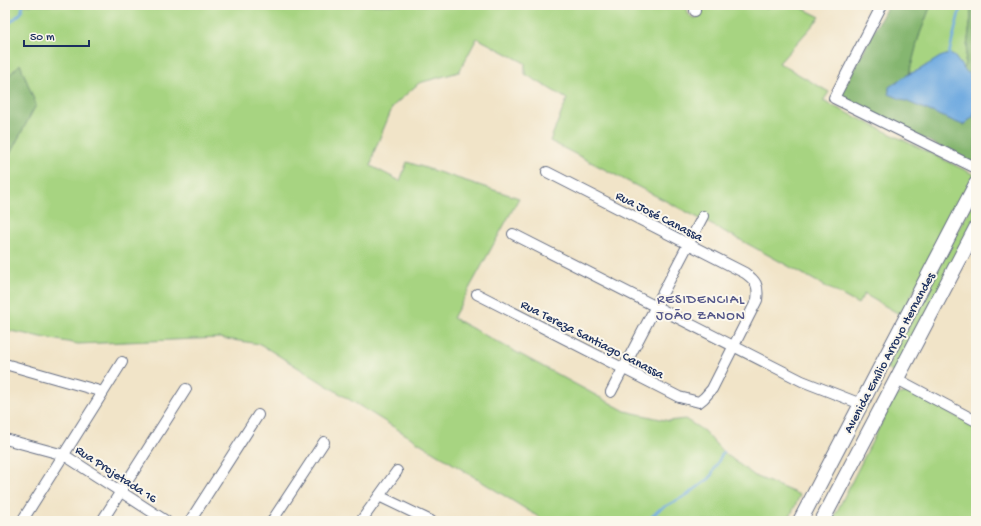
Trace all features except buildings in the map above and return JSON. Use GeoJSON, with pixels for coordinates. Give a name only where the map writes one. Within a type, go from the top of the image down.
{"type":"FeatureCollection","features":[{"type":"Feature","properties":{"kind":"main road","name":"Avenida Emílio Arroyo Hernandes"},"geometry":{"type":"LineString","coordinates":[[800,521],[976,184]]}},
{"type":"Feature","properties":{"kind":"main road","name":"Avenida Emílio Arroyo Hernandes"},"geometry":{"type":"LineString","coordinates":[[822,521],[976,228]]}},
{"type":"Feature","properties":{"kind":"main road"},"geometry":{"type":"LineString","coordinates":[[878,371],[897,379]]}},
{"type":"Feature","properties":{"kind":"street"},"geometry":{"type":"LineString","coordinates":[[882,5],[834,98],[976,168]]}},
{"type":"Feature","properties":{"kind":"street","name":"Rua José Canassa"},"geometry":{"type":"LineString","coordinates":[[547,172],[745,273],[753,280],[757,286],[757,300],[734,346]]}},
{"type":"Feature","properties":{"kind":"street"},"geometry":{"type":"LineString","coordinates":[[611,392],[703,216]]}},
{"type":"Feature","properties":{"kind":"street"},"geometry":{"type":"LineString","coordinates":[[512,234],[802,380],[861,404]]}},
{"type":"Feature","properties":{"kind":"street","name":"Rua Tereza Santiago Canassa"},"geometry":{"type":"LineString","coordinates":[[478,294],[679,397],[699,402],[712,389],[734,346]]}},
{"type":"Feature","properties":{"kind":"street"},"geometry":{"type":"LineString","coordinates":[[22,521],[122,362]]}},
{"type":"Feature","properties":{"kind":"street"},"geometry":{"type":"LineString","coordinates":[[5,364],[103,392]]}},
{"type":"Feature","properties":{"kind":"street"},"geometry":{"type":"LineString","coordinates":[[897,379],[976,420]]}},
{"type":"Feature","properties":{"kind":"street"},"geometry":{"type":"LineString","coordinates":[[102,521],[186,389]]}},
{"type":"Feature","properties":{"kind":"street"},"geometry":{"type":"LineString","coordinates":[[190,521],[258,415]]}},
{"type":"Feature","properties":{"kind":"street","name":"Rua Projetada 16"},"geometry":{"type":"LineString","coordinates":[[5,439],[64,455],[166,521]]}},
{"type":"Feature","properties":{"kind":"street"},"geometry":{"type":"LineString","coordinates":[[272,521],[324,442]]}},
{"type":"Feature","properties":{"kind":"street"},"geometry":{"type":"LineString","coordinates":[[361,521],[397,472]]}},
{"type":"Feature","properties":{"kind":"street"},"geometry":{"type":"LineString","coordinates":[[379,496],[431,521]]}},
{"type":"Feature","properties":{"kind":"green space"},"geometry":{"type":"Polygon","coordinates":[[[5,5],[686,5],[688,6],[687,10],[689,14],[696,18],[702,14],[702,8],[700,5],[761,5],[767,9],[769,5],[799,5],[798,6],[820,17],[779,63],[829,92],[823,101],[975,175],[901,315],[864,294],[858,304],[735,237],[550,141],[567,99],[525,74],[525,63],[477,38],[459,72],[419,83],[393,106],[374,152],[371,166],[400,181],[407,162],[519,198],[453,318],[625,411],[669,421],[685,419],[704,431],[723,452],[755,476],[800,495],[788,521],[545,521],[260,344],[219,338],[78,344],[5,330],[5,163],[36,105],[20,64],[5,80],[5,5]]]}},
{"type":"Feature","properties":{"kind":"green space"},"geometry":{"type":"Polygon","coordinates":[[[888,5],[931,5],[919,36],[909,74],[889,87],[889,94],[963,125],[973,117],[976,108],[976,165],[844,98],[842,92],[888,5]]]}},
{"type":"Feature","properties":{"kind":"green space"},"geometry":{"type":"Polygon","coordinates":[[[931,5],[970,5],[971,17],[964,69],[954,56],[928,64],[909,74],[919,36],[931,5]]]}},
{"type":"Feature","properties":{"kind":"green space"},"geometry":{"type":"Polygon","coordinates":[[[970,5],[976,5],[976,86],[973,79],[964,69],[971,17],[970,5]]]}},
{"type":"Feature","properties":{"kind":"green space"},"geometry":{"type":"Polygon","coordinates":[[[20,64],[36,105],[5,163],[5,80],[20,64]]]}},
{"type":"Feature","properties":{"kind":"green space"},"geometry":{"type":"Polygon","coordinates":[[[976,196],[976,220],[899,368],[895,372],[890,371],[887,368],[976,196]]]}},
{"type":"Feature","properties":{"kind":"green space"},"geometry":{"type":"Polygon","coordinates":[[[910,392],[976,427],[976,521],[832,521],[893,400],[899,394],[910,392]]]}},
{"type":"Feature","properties":{"kind":"water"},"geometry":{"type":"Polygon","coordinates":[[[949,54],[954,56],[973,79],[976,86],[976,108],[973,117],[963,125],[889,94],[889,87],[909,74],[919,70],[940,57],[949,54]]]}},
{"type":"Feature","properties":{"kind":"waterway"},"geometry":{"type":"LineString","coordinates":[[5,27],[21,13],[23,5]]}},
{"type":"Feature","properties":{"kind":"waterway"},"geometry":{"type":"LineString","coordinates":[[950,57],[949,54],[961,5]]}},
{"type":"Feature","properties":{"kind":"waterway"},"geometry":{"type":"LineString","coordinates":[[647,521],[660,509],[687,495],[710,478],[723,452]]}},
{"type":"Feature","properties":{"kind":"district","name":"RESIDENCIAL JOÃO ZANON"},"geometry":{"type":"Point","coordinates":[701,306]}}]}
